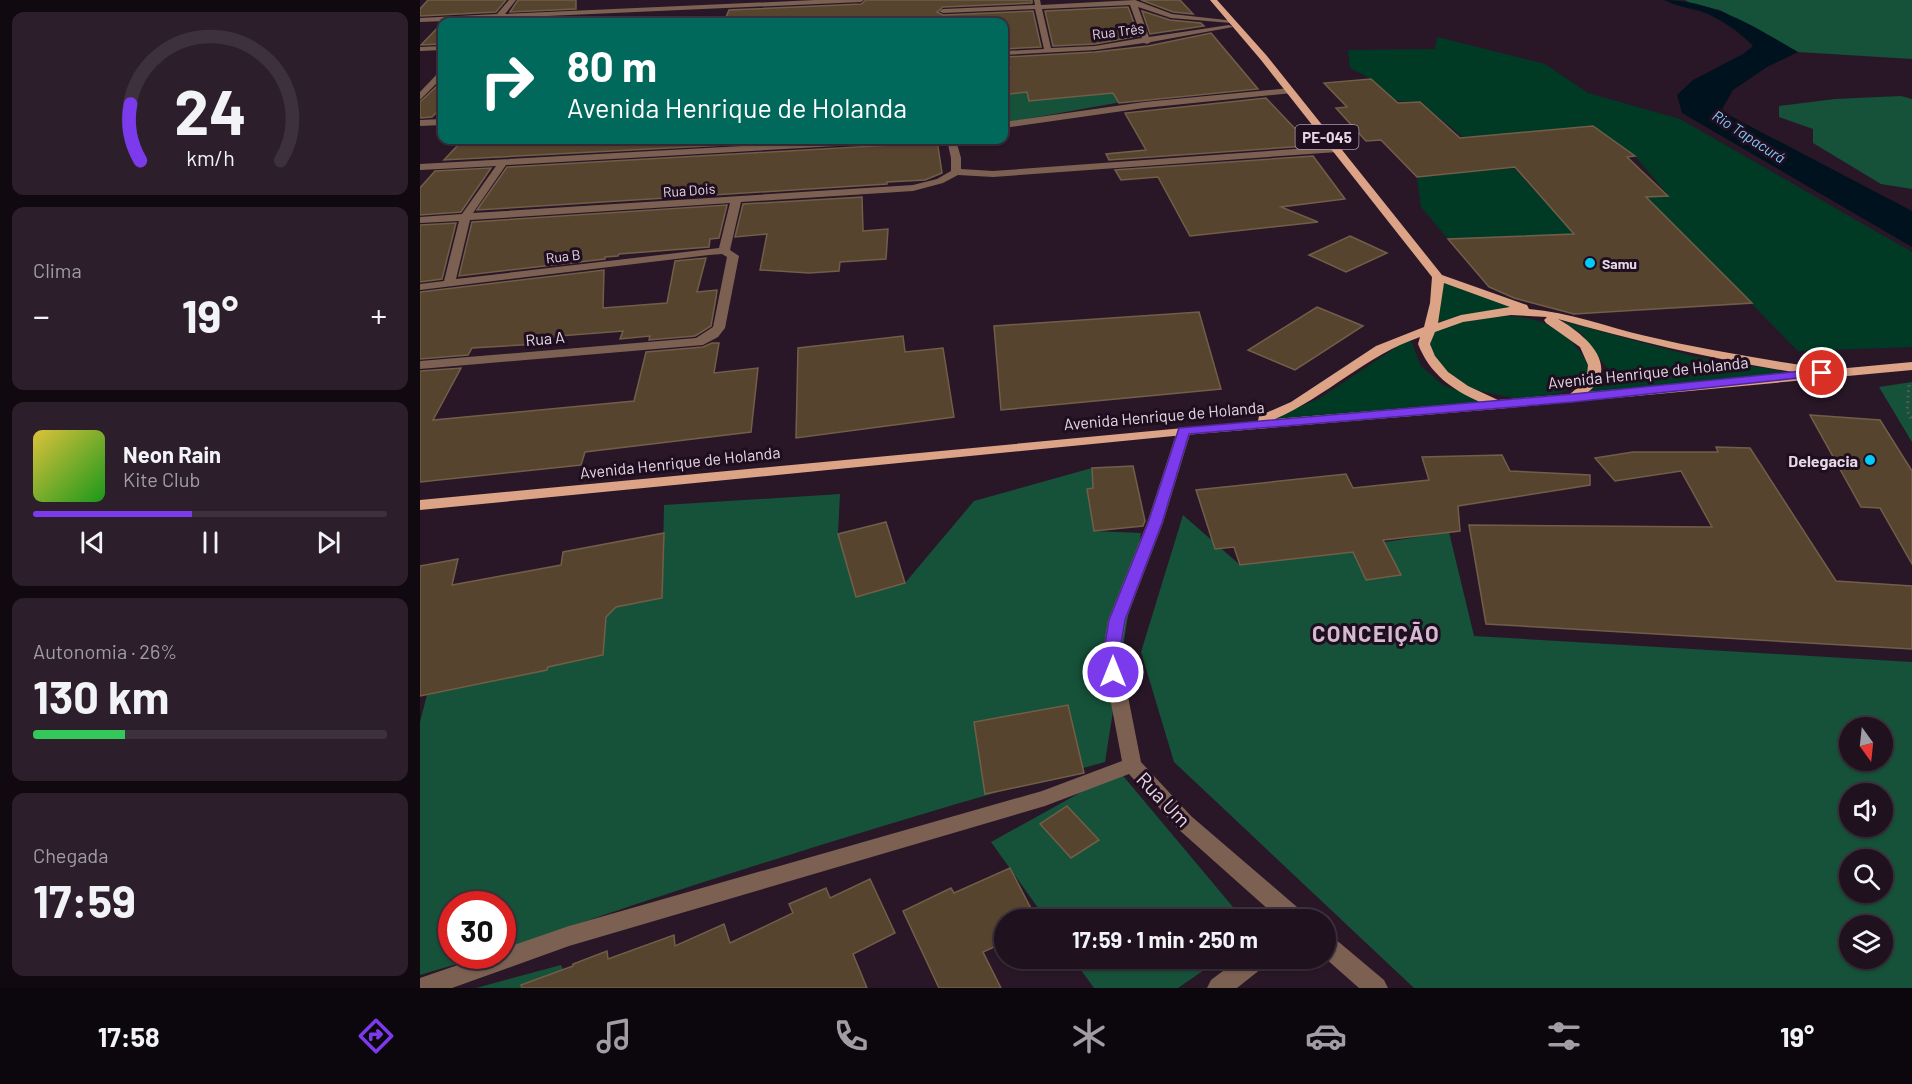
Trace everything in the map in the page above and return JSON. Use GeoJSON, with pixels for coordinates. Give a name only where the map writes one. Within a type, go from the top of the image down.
{"type":"FeatureCollection","features":[{"type":"Feature","properties":{"kind":"main road","name":"PE-045"},"geometry":{"type":"LineString","coordinates":[[1213,0],[1290,91],[1438,277]]}},
{"type":"Feature","properties":{"kind":"main road"},"geometry":{"type":"LineString","coordinates":[[1497,405],[1452,382],[1436,370],[1424,344],[1438,298],[1438,277],[1532,311],[1573,333],[1584,344],[1596,363],[1596,375],[1592,384],[1573,398]]}},
{"type":"Feature","properties":{"kind":"main road"},"geometry":{"type":"LineString","coordinates":[[1249,425],[1296,405],[1380,349],[1430,328],[1496,313],[1532,311],[1564,316],[1642,339],[1718,356],[1822,373]]}},
{"type":"Feature","properties":{"kind":"main road","name":"Avenida Henrique de Holanda"},"geometry":{"type":"LineString","coordinates":[[420,505],[1184,431],[1497,405],[1911,366]]}},
{"type":"Feature","properties":{"kind":"street"},"geometry":{"type":"LineString","coordinates":[[498,18],[513,0]]}},
{"type":"Feature","properties":{"kind":"street"},"geometry":{"type":"LineString","coordinates":[[512,18],[805,1],[861,0]]}},
{"type":"Feature","properties":{"kind":"street"},"geometry":{"type":"LineString","coordinates":[[943,0],[943,18]]}},
{"type":"Feature","properties":{"kind":"street"},"geometry":{"type":"LineString","coordinates":[[943,11],[1038,3],[1133,2],[1171,16],[1233,24]]}},
{"type":"Feature","properties":{"kind":"street"},"geometry":{"type":"LineString","coordinates":[[1133,2],[1146,42]]}},
{"type":"Feature","properties":{"kind":"street"},"geometry":{"type":"LineString","coordinates":[[1038,3],[1048,51]]}},
{"type":"Feature","properties":{"kind":"street"},"geometry":{"type":"LineString","coordinates":[[711,15],[715,7]]}},
{"type":"Feature","properties":{"kind":"street"},"geometry":{"type":"LineString","coordinates":[[609,18],[615,11]]}},
{"type":"Feature","properties":{"kind":"street"},"geometry":{"type":"LineString","coordinates":[[420,20],[438,20]]}},
{"type":"Feature","properties":{"kind":"street","name":"Rua Três"},"geometry":{"type":"LineString","coordinates":[[1008,53],[1146,42],[1233,24]]}},
{"type":"Feature","properties":{"kind":"street"},"geometry":{"type":"LineString","coordinates":[[420,49],[438,48]]}},
{"type":"Feature","properties":{"kind":"street"},"geometry":{"type":"LineString","coordinates":[[420,97],[438,78]]}},
{"type":"Feature","properties":{"kind":"street"},"geometry":{"type":"LineString","coordinates":[[420,84],[438,83]]}},
{"type":"Feature","properties":{"kind":"street"},"geometry":{"type":"LineString","coordinates":[[1008,124],[1144,105],[1290,91]]}},
{"type":"Feature","properties":{"kind":"street"},"geometry":{"type":"LineString","coordinates":[[420,123],[438,122]]}},
{"type":"Feature","properties":{"kind":"street"},"geometry":{"type":"LineString","coordinates":[[420,168],[746,144]]}},
{"type":"Feature","properties":{"kind":"street"},"geometry":{"type":"LineString","coordinates":[[952,144],[956,158],[956,172],[993,174],[1337,149]]}},
{"type":"Feature","properties":{"kind":"street"},"geometry":{"type":"LineString","coordinates":[[449,285],[465,217],[503,162]]}},
{"type":"Feature","properties":{"kind":"street","name":"Rua Dois"},"geometry":{"type":"LineString","coordinates":[[420,220],[913,188],[940,181],[956,172]]}},
{"type":"Feature","properties":{"kind":"street"},"geometry":{"type":"LineString","coordinates":[[724,251],[736,200]]}},
{"type":"Feature","properties":{"kind":"street","name":"Rua B"},"geometry":{"type":"LineString","coordinates":[[420,287],[724,251]]}},
{"type":"Feature","properties":{"kind":"street","name":"Rua A"},"geometry":{"type":"LineString","coordinates":[[420,365],[699,342],[714,334],[719,328],[733,256],[724,251]]}},
{"type":"Feature","properties":{"kind":"street","name":"Rua Um"},"geometry":{"type":"LineString","coordinates":[[1184,431],[1155,523],[1117,620],[1111,656],[1132,765],[1184,822],[1283,909]]}},
{"type":"Feature","properties":{"kind":"street"},"geometry":{"type":"LineString","coordinates":[[422,988],[569,936],[1045,798],[1132,765]]}},
{"type":"Feature","properties":{"kind":"street"},"geometry":{"type":"LineString","coordinates":[[1336,954],[1376,988]]}},
{"type":"Feature","properties":{"kind":"street"},"geometry":{"type":"LineString","coordinates":[[1220,988],[1244,969]]}},
{"type":"Feature","properties":{"kind":"path"},"geometry":{"type":"LineString","coordinates":[[1911,366],[1907,411],[1912,420]]}},
{"type":"Feature","properties":{"kind":"green space"},"geometry":{"type":"Polygon","coordinates":[[[1685,0],[1912,0],[1912,59],[1798,52],[1720,10],[1694,5],[1685,0]]]}},
{"type":"Feature","properties":{"kind":"green space"},"geometry":{"type":"Polygon","coordinates":[[[1437,37],[1545,64],[1588,93],[1680,119],[1912,252],[1912,347],[1798,351],[1679,230],[1448,239],[1421,207],[1417,177],[1514,168],[1546,203],[1668,195],[1635,156],[1593,126],[1464,138],[1420,102],[1395,101],[1371,79],[1350,68],[1348,50],[1435,49],[1437,37]]]}},
{"type":"Feature","properties":{"kind":"green space"},"geometry":{"type":"Polygon","coordinates":[[[1046,67],[1133,100],[1008,122],[1008,84],[1046,67]]]}},
{"type":"Feature","properties":{"kind":"green space"},"geometry":{"type":"Polygon","coordinates":[[[1901,96],[1912,99],[1912,189],[1881,184],[1813,143],[1813,129],[1779,117],[1779,106],[1835,99],[1901,96]]]}},
{"type":"Feature","properties":{"kind":"green space"},"geometry":{"type":"Polygon","coordinates":[[[1444,282],[1518,308],[1477,313],[1433,323],[1444,282]]]}},
{"type":"Feature","properties":{"kind":"green space"},"geometry":{"type":"Polygon","coordinates":[[[1510,316],[1549,325],[1567,337],[1591,369],[1580,385],[1560,393],[1520,399],[1474,390],[1447,376],[1437,362],[1430,343],[1434,328],[1483,318],[1510,316]]]}},
{"type":"Feature","properties":{"kind":"green space"},"geometry":{"type":"Polygon","coordinates":[[[1558,320],[1696,357],[1787,372],[1587,393],[1607,368],[1581,333],[1558,320]]]}},
{"type":"Feature","properties":{"kind":"green space"},"geometry":{"type":"Polygon","coordinates":[[[1410,338],[1421,366],[1443,385],[1488,402],[1268,420],[1320,398],[1410,338]]]}},
{"type":"Feature","properties":{"kind":"green space"},"geometry":{"type":"Polygon","coordinates":[[[1912,382],[1912,442],[1879,387],[1912,382]]]}},
{"type":"Feature","properties":{"kind":"green space"},"geometry":{"type":"Polygon","coordinates":[[[1092,468],[1094,531],[1141,533],[1105,762],[802,851],[516,945],[516,891],[438,891],[438,969],[440,969],[420,975],[420,722],[427,695],[547,670],[554,619],[662,598],[664,505],[840,494],[838,533],[886,522],[905,583],[974,501],[1092,468]]]}},
{"type":"Feature","properties":{"kind":"green space"},"geometry":{"type":"Polygon","coordinates":[[[1183,515],[1240,565],[1449,532],[1474,636],[1912,662],[1912,988],[1414,988],[1336,915],[1336,909],[1330,909],[1174,762],[1141,652],[1183,515]]]}},
{"type":"Feature","properties":{"kind":"green space"},"geometry":{"type":"Polygon","coordinates":[[[1119,771],[1235,909],[1039,909],[991,842],[1119,771]]]}},
{"type":"Feature","properties":{"kind":"green space"},"geometry":{"type":"Polygon","coordinates":[[[561,965],[572,988],[476,988],[561,965]]]}},
{"type":"Feature","properties":{"kind":"green space"},"geometry":{"type":"Polygon","coordinates":[[[1080,969],[1206,969],[1178,988],[1094,988],[1080,969]]]}},
{"type":"Feature","properties":{"kind":"water","name":"Rio Tapacurá"},"geometry":{"type":"Polygon","coordinates":[[[1664,0],[1682,1],[1717,10],[1751,25],[1798,52],[1767,67],[1733,90],[1721,111],[1912,211],[1912,247],[1682,113],[1677,95],[1693,80],[1743,54],[1753,46],[1735,30],[1712,16],[1664,0]]]}},
{"type":"Feature","properties":{"kind":"building"},"geometry":{"type":"Polygon","coordinates":[[[428,0],[506,0],[496,12],[420,16],[420,9],[428,0]]]}},
{"type":"Feature","properties":{"kind":"building"},"geometry":{"type":"Polygon","coordinates":[[[518,0],[576,0],[576,9],[510,12],[518,0]]]}},
{"type":"Feature","properties":{"kind":"building"},"geometry":{"type":"Polygon","coordinates":[[[866,0],[1032,0],[1032,3],[943,7],[937,12],[943,15],[1033,11],[1041,47],[1008,49],[1008,18],[726,18],[729,10],[861,4],[866,0]]]}},
{"type":"Feature","properties":{"kind":"building"},"geometry":{"type":"Polygon","coordinates":[[[1141,0],[1180,0],[1193,14],[1173,12],[1141,0]]]}},
{"type":"Feature","properties":{"kind":"building"},"geometry":{"type":"Polygon","coordinates":[[[1128,7],[1139,36],[1095,44],[1053,46],[1045,11],[1128,7]]]}},
{"type":"Feature","properties":{"kind":"building"},"geometry":{"type":"Polygon","coordinates":[[[1142,11],[1170,20],[1201,23],[1204,26],[1150,34],[1142,11]]]}},
{"type":"Feature","properties":{"kind":"building"},"geometry":{"type":"Polygon","coordinates":[[[438,27],[438,44],[421,45],[438,27]]]}},
{"type":"Feature","properties":{"kind":"building"},"geometry":{"type":"Polygon","coordinates":[[[1211,33],[1258,89],[1119,103],[1113,93],[1029,101],[1027,92],[1010,94],[1008,90],[1008,68],[1010,68],[1008,57],[1095,52],[1148,46],[1211,33]]]}},
{"type":"Feature","properties":{"kind":"building"},"geometry":{"type":"Polygon","coordinates":[[[1371,79],[1398,103],[1420,102],[1460,138],[1593,126],[1635,156],[1627,157],[1668,196],[1646,197],[1752,303],[1574,314],[1514,298],[1489,287],[1448,239],[1574,234],[1515,167],[1417,177],[1381,140],[1366,141],[1336,108],[1347,107],[1324,83],[1371,79]]]}},
{"type":"Feature","properties":{"kind":"building"},"geometry":{"type":"Polygon","coordinates":[[[438,86],[438,111],[432,117],[420,118],[420,102],[438,86]]]}},
{"type":"Feature","properties":{"kind":"building"},"geometry":{"type":"Polygon","coordinates":[[[1266,98],[1303,137],[1299,137],[1306,146],[1109,160],[1106,154],[1146,150],[1125,113],[1266,98]]]}},
{"type":"Feature","properties":{"kind":"building"},"geometry":{"type":"Polygon","coordinates":[[[474,144],[745,144],[444,160],[458,145],[474,144]]]}},
{"type":"Feature","properties":{"kind":"building"},"geometry":{"type":"Polygon","coordinates":[[[938,144],[942,173],[925,180],[887,182],[887,184],[477,210],[507,167],[938,144]]]}},
{"type":"Feature","properties":{"kind":"building"},"geometry":{"type":"Polygon","coordinates":[[[1313,156],[1345,199],[1281,207],[1318,222],[1190,236],[1158,177],[1121,180],[1115,170],[1313,156]]]}},
{"type":"Feature","properties":{"kind":"building"},"geometry":{"type":"Polygon","coordinates":[[[491,168],[461,212],[420,215],[420,188],[435,171],[491,168]]]}},
{"type":"Feature","properties":{"kind":"building"},"geometry":{"type":"Polygon","coordinates":[[[862,197],[863,231],[888,229],[886,259],[840,262],[839,271],[809,273],[760,270],[767,234],[735,237],[743,204],[862,197]]]}},
{"type":"Feature","properties":{"kind":"building"},"geometry":{"type":"Polygon","coordinates":[[[727,205],[719,238],[710,239],[709,247],[619,254],[605,257],[605,259],[459,276],[472,222],[727,205]]]}},
{"type":"Feature","properties":{"kind":"building"},"geometry":{"type":"Polygon","coordinates":[[[456,223],[442,279],[420,282],[420,225],[456,223]]]}},
{"type":"Feature","properties":{"kind":"building"},"geometry":{"type":"Polygon","coordinates":[[[1350,236],[1387,253],[1346,272],[1309,255],[1350,236]]]}},
{"type":"Feature","properties":{"kind":"building"},"geometry":{"type":"Polygon","coordinates":[[[706,258],[697,292],[717,290],[716,298],[711,326],[695,336],[649,340],[650,336],[620,339],[623,331],[559,336],[555,343],[472,348],[468,355],[420,359],[420,292],[604,270],[603,308],[667,303],[675,261],[706,258]]]}},
{"type":"Feature","properties":{"kind":"building"},"geometry":{"type":"Polygon","coordinates":[[[1317,307],[1363,326],[1295,370],[1248,350],[1317,307]]]}},
{"type":"Feature","properties":{"kind":"building"},"geometry":{"type":"Polygon","coordinates":[[[1199,312],[1221,389],[1001,410],[994,326],[1199,312]]]}},
{"type":"Feature","properties":{"kind":"building"},"geometry":{"type":"Polygon","coordinates":[[[903,336],[905,352],[943,348],[954,417],[796,438],[798,348],[903,336]]]}},
{"type":"Feature","properties":{"kind":"building"},"geometry":{"type":"Polygon","coordinates":[[[719,343],[714,373],[758,368],[751,432],[585,452],[581,465],[420,482],[420,371],[461,368],[433,420],[634,401],[646,352],[703,347],[719,343]]]}},
{"type":"Feature","properties":{"kind":"building","name":"Delegacia"},"geometry":{"type":"Polygon","coordinates":[[[1810,415],[1880,420],[1912,471],[1912,564],[1880,508],[1861,507],[1810,415]]]}},
{"type":"Feature","properties":{"kind":"building"},"geometry":{"type":"Polygon","coordinates":[[[1716,447],[1750,448],[1836,581],[1912,586],[1912,649],[1486,624],[1469,525],[1712,527],[1681,471],[1615,481],[1595,458],[1633,452],[1718,452],[1716,447]]]}},
{"type":"Feature","properties":{"kind":"building"},"geometry":{"type":"Polygon","coordinates":[[[1502,455],[1510,471],[1590,475],[1590,485],[1458,506],[1460,531],[1383,540],[1401,575],[1366,580],[1353,552],[1240,565],[1234,547],[1215,549],[1196,490],[1346,474],[1353,488],[1429,480],[1422,457],[1502,455]]]}},
{"type":"Feature","properties":{"kind":"building"},"geometry":{"type":"Polygon","coordinates":[[[1133,466],[1145,521],[1143,526],[1094,531],[1087,489],[1093,488],[1092,468],[1133,466]]]}},
{"type":"Feature","properties":{"kind":"building"},"geometry":{"type":"Polygon","coordinates":[[[886,522],[905,583],[856,597],[838,534],[886,522]]]}},
{"type":"Feature","properties":{"kind":"building"},"geometry":{"type":"Polygon","coordinates":[[[664,533],[662,598],[616,607],[606,617],[603,655],[548,667],[547,670],[420,696],[420,566],[458,559],[452,585],[561,565],[563,552],[664,533]]]}},
{"type":"Feature","properties":{"kind":"building"},"geometry":{"type":"Polygon","coordinates":[[[1068,705],[1084,773],[985,794],[974,722],[1068,705]]]}},
{"type":"Feature","properties":{"kind":"building"},"geometry":{"type":"Polygon","coordinates":[[[1067,806],[1099,840],[1071,858],[1040,824],[1067,806]]]}},
{"type":"Feature","properties":{"kind":"building"},"geometry":{"type":"Polygon","coordinates":[[[1010,868],[1031,909],[994,909],[994,947],[983,952],[1001,988],[939,988],[903,911],[951,888],[954,893],[1010,868]]]}},
{"type":"Feature","properties":{"kind":"building"},"geometry":{"type":"Polygon","coordinates":[[[870,879],[895,933],[853,954],[867,988],[522,988],[521,985],[607,951],[608,959],[674,935],[675,946],[724,924],[730,943],[793,913],[789,904],[826,888],[830,898],[870,879]]]}},
{"type":"Feature","properties":{"kind":"place","name":"Samu"},"geometry":{"type":"Point","coordinates":[1590,263]}},
{"type":"Feature","properties":{"kind":"place","name":"Delegacia"},"geometry":{"type":"Point","coordinates":[1870,460]}},
{"type":"Feature","properties":{"kind":"district","name":"CONCEIÇÃO"},"geometry":{"type":"Point","coordinates":[1376,633]}},
{"type":"Feature","properties":{"kind":"route"},"geometry":{"type":"LineString","coordinates":[[1113,672],[1111,656],[1117,620],[1155,523],[1184,431],[1573,398],[1822,373]]}}]}
